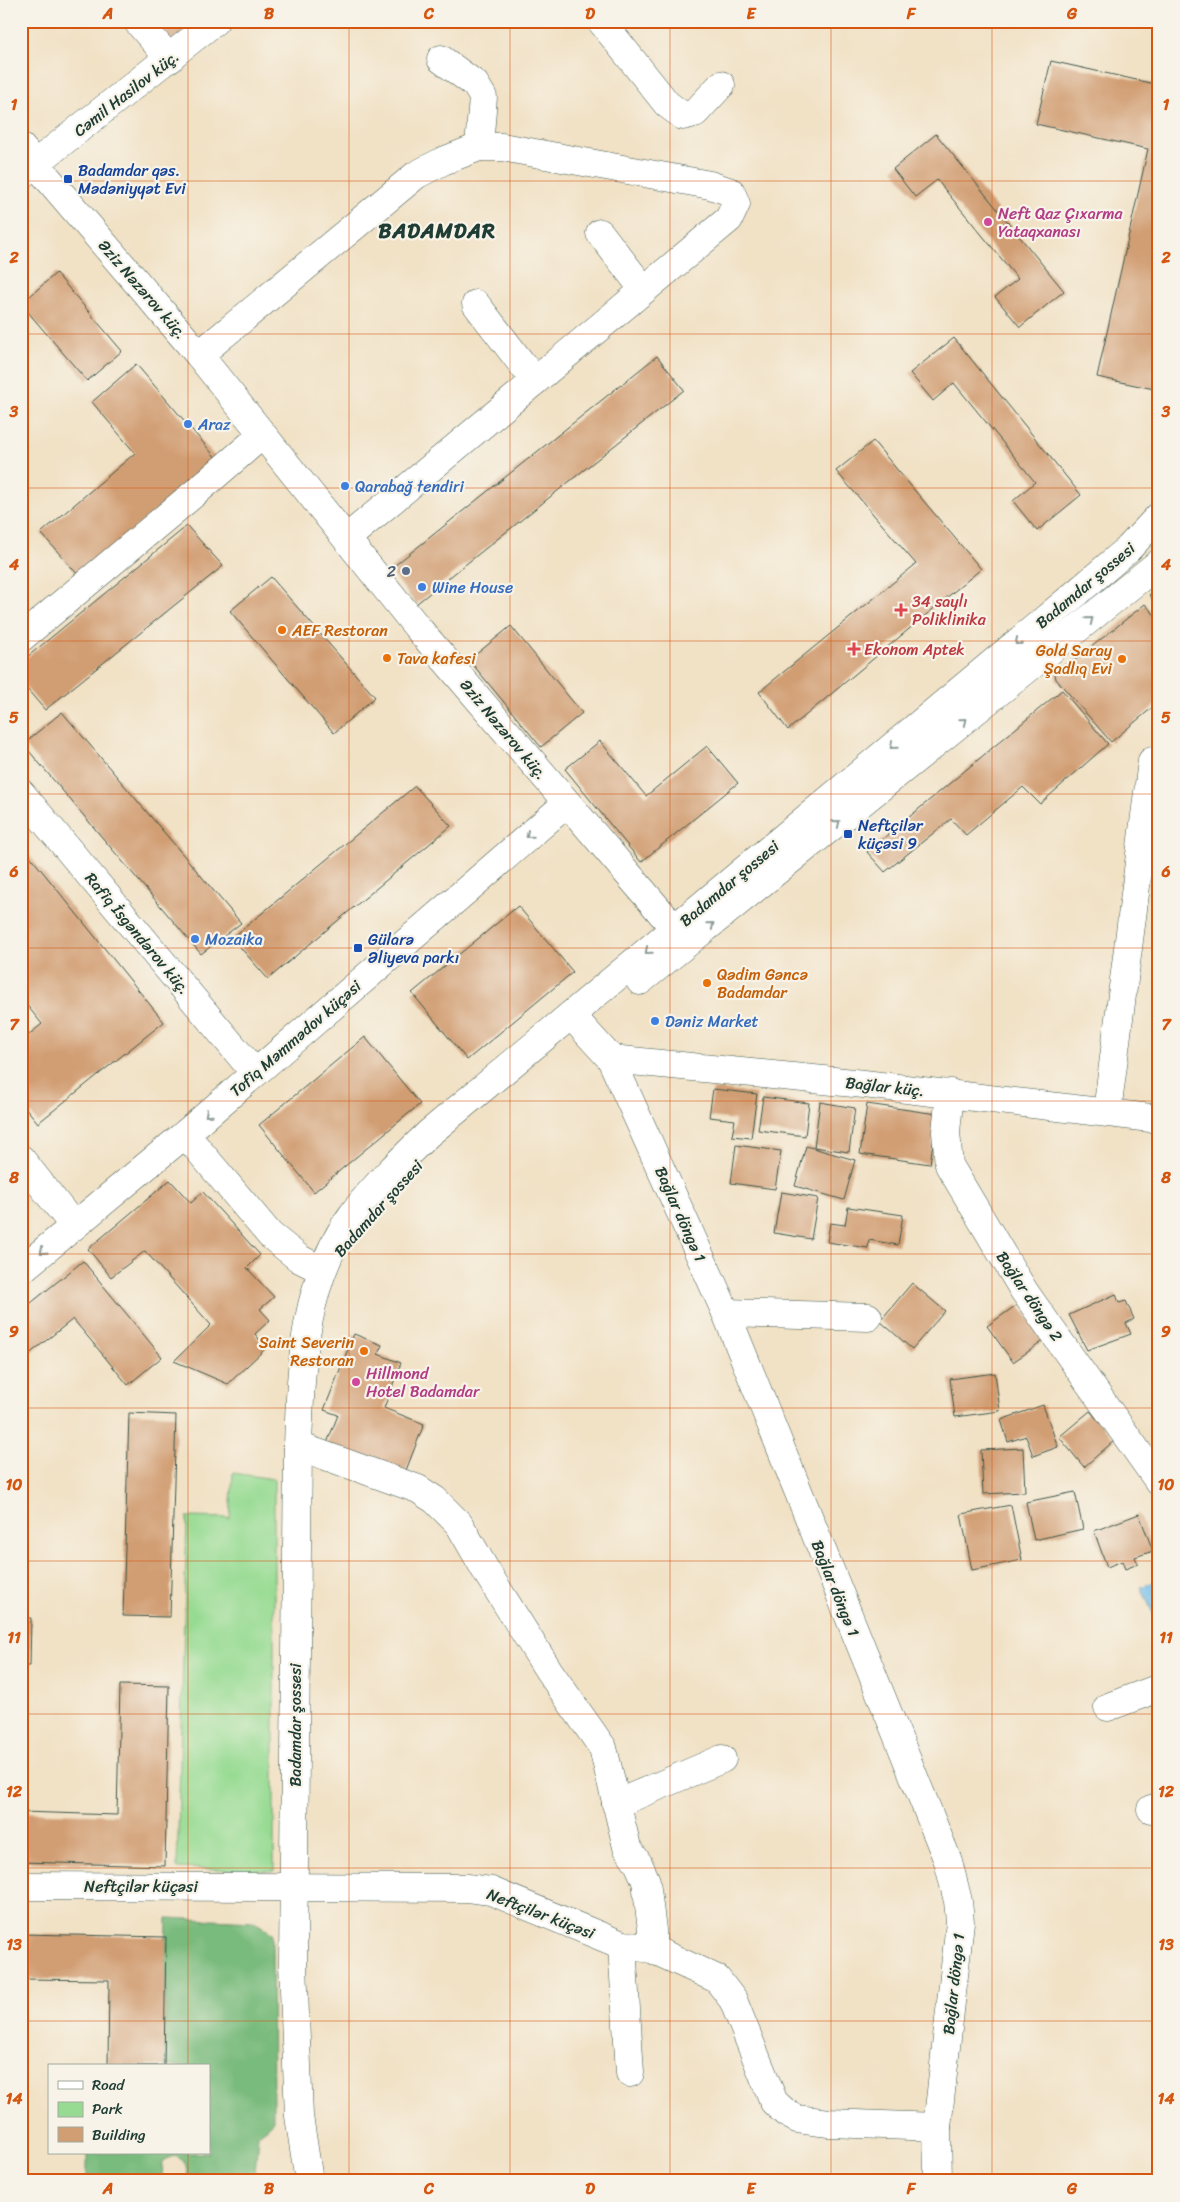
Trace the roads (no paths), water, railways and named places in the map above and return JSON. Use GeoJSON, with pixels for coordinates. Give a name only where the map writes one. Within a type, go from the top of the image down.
{"type":"FeatureCollection","features":[{"type":"Feature","properties":{"kind":"street"},"geometry":{"type":"LineString","coordinates":[[137,21],[170,59]]}},
{"type":"Feature","properties":{"kind":"street","name":"Cəmil Hasilov küç."},"geometry":{"type":"LineString","coordinates":[[26,162],[170,59],[215,21]]}},
{"type":"Feature","properties":{"kind":"street"},"geometry":{"type":"LineString","coordinates":[[601,21],[667,104],[683,116],[695,113],[721,85]]}},
{"type":"Feature","properties":{"kind":"street"},"geometry":{"type":"LineString","coordinates":[[441,59],[474,84],[483,97],[479,147]]}},
{"type":"Feature","properties":{"kind":"street"},"geometry":{"type":"LineString","coordinates":[[200,355],[416,175],[443,161],[479,147],[502,147],[710,185],[731,192],[736,204],[729,219],[347,538]]}},
{"type":"Feature","properties":{"kind":"street","name":"Əziz Nəzərov küç."},"geometry":{"type":"LineString","coordinates":[[26,162],[200,355],[417,628],[681,936]]}},
{"type":"Feature","properties":{"kind":"street"},"geometry":{"type":"LineString","coordinates":[[600,233],[644,290]]}},
{"type":"Feature","properties":{"kind":"street"},"geometry":{"type":"LineString","coordinates":[[476,304],[535,381]]}},
{"type":"Feature","properties":{"kind":"street"},"geometry":{"type":"LineString","coordinates":[[21,638],[196,492],[262,434]]}},
{"type":"Feature","properties":{"kind":"street","name":"Badamdar şossesi"},"geometry":{"type":"LineString","coordinates":[[309,2181],[299,2116],[293,1964],[296,1553],[300,1387],[305,1334],[312,1300],[322,1270],[347,1244],[399,1180],[438,1143],[577,1022],[681,936],[1144,535],[1159,516]]}},
{"type":"Feature","properties":{"kind":"street","name":"Badamdar şossesi"},"geometry":{"type":"LineString","coordinates":[[681,936],[1159,562]]}},
{"type":"Feature","properties":{"kind":"street"},"geometry":{"type":"LineString","coordinates":[[1107,1112],[1152,761]]}},
{"type":"Feature","properties":{"kind":"street","name":"Rafiq İsgəndərov küç."},"geometry":{"type":"LineString","coordinates":[[21,793],[254,1073]]}},
{"type":"Feature","properties":{"kind":"street","name":"Tofiq Məmmədov küçəsi"},"geometry":{"type":"LineString","coordinates":[[21,1270],[185,1134],[566,804]]}},
{"type":"Feature","properties":{"kind":"street","name":"Bağlar döngə 1"},"geometry":{"type":"LineString","coordinates":[[577,1022],[611,1059],[726,1313],[948,1861],[958,1901],[960,1922],[937,2127],[938,2181]]}},
{"type":"Feature","properties":{"kind":"street","name":"Bağlar küç."},"geometry":{"type":"LineString","coordinates":[[611,1059],[950,1094],[1159,1119]]}},
{"type":"Feature","properties":{"kind":"street","name":"Bağlar döngə 2"},"geometry":{"type":"LineString","coordinates":[[950,1094],[946,1132],[949,1165],[1024,1290],[1159,1482]]}},
{"type":"Feature","properties":{"kind":"street"},"geometry":{"type":"LineString","coordinates":[[185,1134],[270,1234],[300,1259],[322,1270]]}},
{"type":"Feature","properties":{"kind":"street"},"geometry":{"type":"LineString","coordinates":[[21,1159],[74,1226]]}},
{"type":"Feature","properties":{"kind":"street"},"geometry":{"type":"LineString","coordinates":[[726,1313],[868,1317]]}},
{"type":"Feature","properties":{"kind":"street"},"geometry":{"type":"LineString","coordinates":[[298,1446],[418,1489],[435,1500],[459,1524],[544,1663],[603,1748],[627,1847],[638,1863],[646,1881],[652,1930],[652,1949]]}},
{"type":"Feature","properties":{"kind":"street"},"geometry":{"type":"LineString","coordinates":[[1108,1707],[1159,1688]]}},
{"type":"Feature","properties":{"kind":"street"},"geometry":{"type":"LineString","coordinates":[[616,1804],[722,1759]]}},
{"type":"Feature","properties":{"kind":"street","name":"Neftçilər küçəsi"},"geometry":{"type":"LineString","coordinates":[[21,1886],[467,1888],[491,1891],[622,1945],[652,1949],[717,1979],[733,2000],[774,2102],[786,2113],[798,2119],[829,2123],[937,2127]]}},
{"type":"Feature","properties":{"kind":"street"},"geometry":{"type":"LineString","coordinates":[[622,1945],[630,2073]]}},
{"type":"Feature","properties":{"kind":"water"},"geometry":{"type":"Polygon","coordinates":[[[1159,1580],[1159,1627],[1141,1587],[1159,1580]]]}},
{"type":"Feature","properties":{"kind":"place","name":"Badamdar qəs. Mədəniyyət Evi"},"geometry":{"type":"Point","coordinates":[68,179]}},
{"type":"Feature","properties":{"kind":"place","name":"Neft Qaz Çıxarma Yataqxanası"},"geometry":{"type":"Point","coordinates":[988,222]}},
{"type":"Feature","properties":{"kind":"place","name":"Araz"},"geometry":{"type":"Point","coordinates":[188,424]}},
{"type":"Feature","properties":{"kind":"place","name":"Qarabağ tendiri"},"geometry":{"type":"Point","coordinates":[345,486]}},
{"type":"Feature","properties":{"kind":"place","name":"2"},"geometry":{"type":"Point","coordinates":[406,571]}},
{"type":"Feature","properties":{"kind":"place","name":"Wine House"},"geometry":{"type":"Point","coordinates":[422,587]}},
{"type":"Feature","properties":{"kind":"place","name":"34 saylı Poliklinika"},"geometry":{"type":"Point","coordinates":[901,610]}},
{"type":"Feature","properties":{"kind":"place","name":"AEF Restoran"},"geometry":{"type":"Point","coordinates":[282,630]}},
{"type":"Feature","properties":{"kind":"place","name":"Ekonom Aptek"},"geometry":{"type":"Point","coordinates":[854,649]}},
{"type":"Feature","properties":{"kind":"place","name":"Tava kafesi"},"geometry":{"type":"Point","coordinates":[387,658]}},
{"type":"Feature","properties":{"kind":"place","name":"Gold Saray Şadlıq Evi"},"geometry":{"type":"Point","coordinates":[1122,659]}},
{"type":"Feature","properties":{"kind":"place","name":"Neftçilər küçəsi 9"},"geometry":{"type":"Point","coordinates":[848,834]}},
{"type":"Feature","properties":{"kind":"place","name":"Mozaika"},"geometry":{"type":"Point","coordinates":[195,939]}},
{"type":"Feature","properties":{"kind":"place","name":"Gülarə Əliyeva parkı"},"geometry":{"type":"Point","coordinates":[358,948]}},
{"type":"Feature","properties":{"kind":"place","name":"Qədim Gəncə Badamdar"},"geometry":{"type":"Point","coordinates":[707,983]}},
{"type":"Feature","properties":{"kind":"place","name":"Dəniz Market"},"geometry":{"type":"Point","coordinates":[655,1021]}},
{"type":"Feature","properties":{"kind":"place","name":"Saint Severin Restoran"},"geometry":{"type":"Point","coordinates":[364,1351]}},
{"type":"Feature","properties":{"kind":"place","name":"Hillmond Hotel Badamdar"},"geometry":{"type":"Point","coordinates":[356,1382]}},
{"type":"Feature","properties":{"kind":"district","name":"BADAMDAR"},"geometry":{"type":"Point","coordinates":[437,231]}}]}
